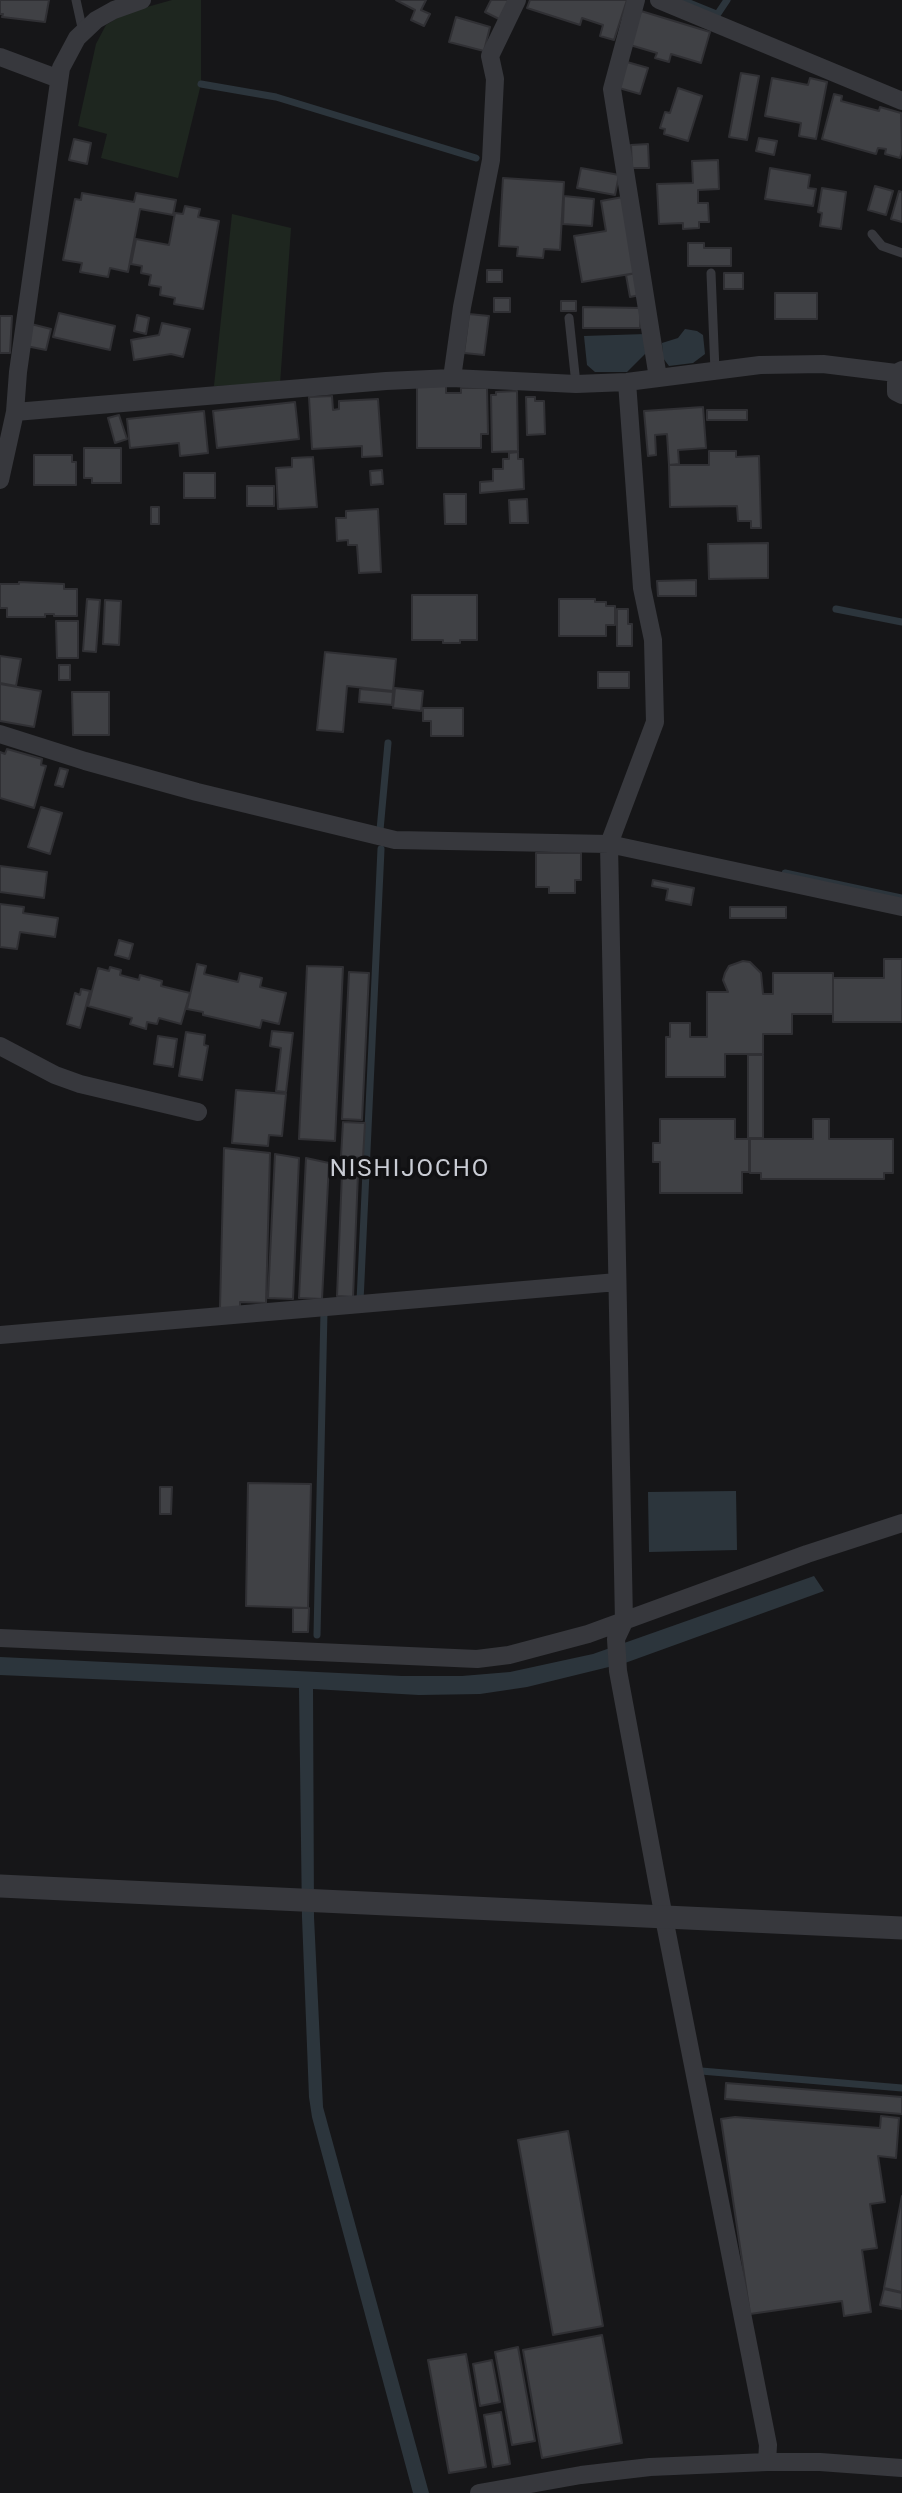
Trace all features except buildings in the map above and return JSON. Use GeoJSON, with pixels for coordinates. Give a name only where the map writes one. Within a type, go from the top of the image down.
{"type":"FeatureCollection","features":[{"type":"Feature","properties":{"kind":"street"},"geometry":{"type":"LineString","coordinates":[[0,480],[15,412],[9,372],[61,68],[77,38],[96,20],[142,0]]}},
{"type":"Feature","properties":{"kind":"street"},"geometry":{"type":"LineString","coordinates":[[452,378],[462,307],[491,160],[495,79],[491,56],[517,0]]}},
{"type":"Feature","properties":{"kind":"street"},"geometry":{"type":"LineString","coordinates":[[636,0],[612,89],[658,378]]}},
{"type":"Feature","properties":{"kind":"street"},"geometry":{"type":"LineString","coordinates":[[659,0],[902,101]]}},
{"type":"Feature","properties":{"kind":"street"},"geometry":{"type":"LineString","coordinates":[[0,57],[59,79]]}},
{"type":"Feature","properties":{"kind":"street"},"geometry":{"type":"LineString","coordinates":[[15,412],[386,381],[452,378],[576,384],[627,382],[760,365],[823,364],[899,372],[896,393],[902,395]]}},
{"type":"Feature","properties":{"kind":"street"},"geometry":{"type":"LineString","coordinates":[[627,382],[642,588],[653,640],[655,722],[610,844],[624,1622],[616,1639],[618,1671],[768,2445],[768,2462]]}},
{"type":"Feature","properties":{"kind":"street"},"geometry":{"type":"LineString","coordinates":[[0,734],[197,792],[395,840],[610,844],[902,907]]}},
{"type":"Feature","properties":{"kind":"street"},"geometry":{"type":"LineString","coordinates":[[0,1046],[55,1075],[80,1084],[198,1112]]}},
{"type":"Feature","properties":{"kind":"street"},"geometry":{"type":"LineString","coordinates":[[0,1335],[617,1282]]}},
{"type":"Feature","properties":{"kind":"street"},"geometry":{"type":"LineString","coordinates":[[0,1638],[477,1659],[509,1655],[624,1622],[753,1573],[902,1523]]}},
{"type":"Feature","properties":{"kind":"street"},"geometry":{"type":"LineString","coordinates":[[0,1886],[902,1928]]}},
{"type":"Feature","properties":{"kind":"street"},"geometry":{"type":"LineString","coordinates":[[479,2493],[581,2475],[650,2467],[820,2462],[902,2468]]}},
{"type":"Feature","properties":{"kind":"lane"},"geometry":{"type":"LineString","coordinates":[[76,0],[83,33]]}},
{"type":"Feature","properties":{"kind":"lane"},"geometry":{"type":"LineString","coordinates":[[872,234],[882,246],[902,253]]}},
{"type":"Feature","properties":{"kind":"lane"},"geometry":{"type":"LineString","coordinates":[[711,273],[715,371]]}},
{"type":"Feature","properties":{"kind":"lane"},"geometry":{"type":"LineString","coordinates":[[569,317],[576,384]]}},
{"type":"Feature","properties":{"kind":"shaded area"},"geometry":{"type":"Polygon","coordinates":[[[172,0],[201,0],[201,84],[178,178],[101,158],[107,134],[78,126],[96,44],[106,25],[126,13],[172,0]]]}},
{"type":"Feature","properties":{"kind":"shaded area"},"geometry":{"type":"Polygon","coordinates":[[[232,214],[291,228],[280,384],[214,386],[232,214]]]}},
{"type":"Feature","properties":{"kind":"shaded area"},"geometry":{"type":"Polygon","coordinates":[[[685,329],[703,335],[705,354],[693,363],[669,366],[663,358],[662,343],[678,338],[685,329]]]}},
{"type":"Feature","properties":{"kind":"shaded area"},"geometry":{"type":"Polygon","coordinates":[[[646,334],[647,352],[627,372],[595,372],[587,365],[584,336],[646,334]]]}},
{"type":"Feature","properties":{"kind":"shaded area"},"geometry":{"type":"Polygon","coordinates":[[[736,1491],[737,1550],[649,1552],[648,1492],[736,1491]]]}},
{"type":"Feature","properties":{"kind":"shaded area"},"geometry":{"type":"Polygon","coordinates":[[[814,1576],[824,1591],[625,1663],[527,1687],[480,1694],[419,1695],[313,1689],[314,1917],[323,2107],[429,2493],[413,2493],[312,2117],[309,2097],[302,1917],[299,1688],[0,1675],[0,1657],[402,1676],[462,1676],[510,1672],[593,1654],[814,1576]]]}},
{"type":"Feature","properties":{"kind":"waterway"},"geometry":{"type":"LineString","coordinates":[[682,0],[714,13]]}},
{"type":"Feature","properties":{"kind":"waterway"},"geometry":{"type":"LineString","coordinates":[[717,15],[727,0]]}},
{"type":"Feature","properties":{"kind":"waterway"},"geometry":{"type":"LineString","coordinates":[[201,84],[276,97],[476,158]]}},
{"type":"Feature","properties":{"kind":"waterway"},"geometry":{"type":"LineString","coordinates":[[836,609],[902,622]]}},
{"type":"Feature","properties":{"kind":"waterway"},"geometry":{"type":"LineString","coordinates":[[380,830],[388,743]]}},
{"type":"Feature","properties":{"kind":"waterway"},"geometry":{"type":"LineString","coordinates":[[360,1301],[381,849]]}},
{"type":"Feature","properties":{"kind":"waterway"},"geometry":{"type":"LineString","coordinates":[[785,873],[902,898]]}},
{"type":"Feature","properties":{"kind":"waterway"},"geometry":{"type":"LineString","coordinates":[[317,1635],[324,1311],[328,1311]]}},
{"type":"Feature","properties":{"kind":"waterway"},"geometry":{"type":"LineString","coordinates":[[701,2071],[902,2088]]}},
{"type":"Feature","properties":{"kind":"district","name":"NISHIJOCHO"},"geometry":{"type":"Point","coordinates":[410,1170]}}]}
